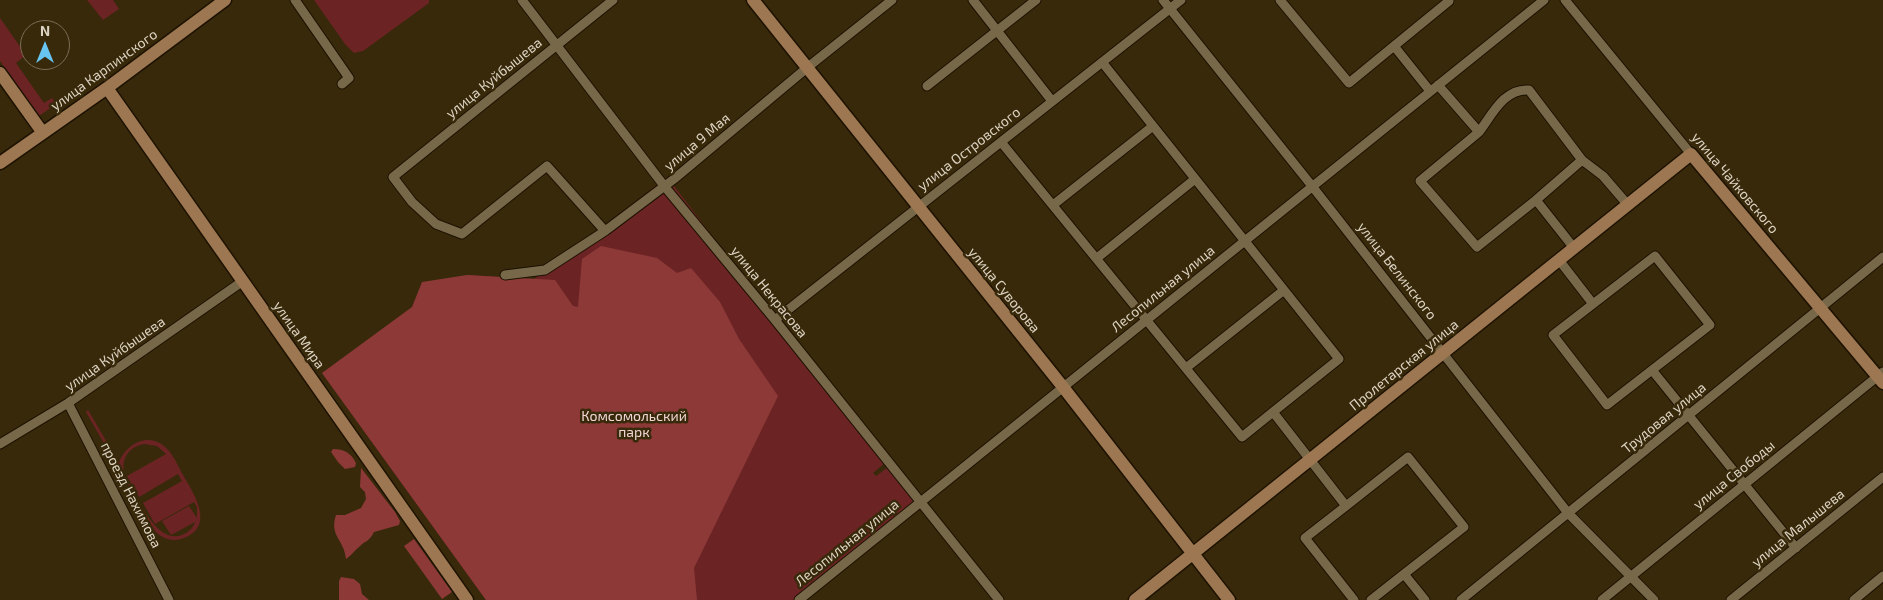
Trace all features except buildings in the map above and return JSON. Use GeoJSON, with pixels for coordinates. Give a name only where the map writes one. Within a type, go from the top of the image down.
{"type":"FeatureCollection","features":[{"type":"Feature","properties":{"kind":"main road","name":"улица Карпинского"},"geometry":{"type":"LineString","coordinates":[[0,163],[107,88],[225,0]]}},
{"type":"Feature","properties":{"kind":"main road","name":"улица Суворова"},"geometry":{"type":"LineString","coordinates":[[754,0],[1063,387],[1229,600]]}},
{"type":"Feature","properties":{"kind":"main road"},"geometry":{"type":"LineString","coordinates":[[0,73],[42,133]]}},
{"type":"Feature","properties":{"kind":"main road","name":"улица Мира"},"geometry":{"type":"LineString","coordinates":[[107,88],[467,600]]}},
{"type":"Feature","properties":{"kind":"main road","name":"Пролетарская улица"},"geometry":{"type":"LineString","coordinates":[[1135,600],[1691,154]]}},
{"type":"Feature","properties":{"kind":"main road","name":"улица Чайковского"},"geometry":{"type":"LineString","coordinates":[[1691,154],[1820,308],[1881,377]]}},
{"type":"Feature","properties":{"kind":"street"},"geometry":{"type":"LineString","coordinates":[[295,0],[349,78],[342,84]]}},
{"type":"Feature","properties":{"kind":"street","name":"улица Некрасова"},"geometry":{"type":"LineString","coordinates":[[522,0],[665,187],[775,320],[999,600]]}},
{"type":"Feature","properties":{"kind":"street","name":"улица Куйбышева"},"geometry":{"type":"LineString","coordinates":[[605,231],[547,166],[462,234],[436,224],[412,202],[393,177],[613,0]]}},
{"type":"Feature","properties":{"kind":"street"},"geometry":{"type":"LineString","coordinates":[[973,0],[1052,101]]}},
{"type":"Feature","properties":{"kind":"street"},"geometry":{"type":"LineString","coordinates":[[927,86],[1036,0]]}},
{"type":"Feature","properties":{"kind":"street","name":"улица Белинского"},"geometry":{"type":"LineString","coordinates":[[1163,0],[1312,186],[1568,513],[1654,600]]}},
{"type":"Feature","properties":{"kind":"street","name":"улица Островского"},"geometry":{"type":"LineString","coordinates":[[775,320],[1181,0]]}},
{"type":"Feature","properties":{"kind":"street"},"geometry":{"type":"LineString","coordinates":[[1280,0],[1349,83],[1448,0]]}},
{"type":"Feature","properties":{"kind":"street","name":"Лесопильная улица"},"geometry":{"type":"LineString","coordinates":[[799,600],[1544,0]]}},
{"type":"Feature","properties":{"kind":"street","name":"улица Чайковского"},"geometry":{"type":"LineString","coordinates":[[1564,0],[1691,154]]}},
{"type":"Feature","properties":{"kind":"street","name":"улица 9 Мая"},"geometry":{"type":"LineString","coordinates":[[505,275],[546,270],[605,231],[665,187],[888,1]]}},
{"type":"Feature","properties":{"kind":"street"},"geometry":{"type":"LineString","coordinates":[[1394,46],[1430,91]]}},
{"type":"Feature","properties":{"kind":"street"},"geometry":{"type":"LineString","coordinates":[[1001,142],[1242,437],[1339,359],[1102,62]]}},
{"type":"Feature","properties":{"kind":"street"},"geometry":{"type":"LineString","coordinates":[[1438,85],[1479,132]]}},
{"type":"Feature","properties":{"kind":"street"},"geometry":{"type":"LineString","coordinates":[[1582,160],[1477,247],[1420,181],[1479,132],[1511,93],[1529,90],[1582,160],[1603,176],[1628,205]]}},
{"type":"Feature","properties":{"kind":"street"},"geometry":{"type":"LineString","coordinates":[[1053,204],[1154,126]]}},
{"type":"Feature","properties":{"kind":"street"},"geometry":{"type":"LineString","coordinates":[[1097,258],[1195,179]]}},
{"type":"Feature","properties":{"kind":"street"},"geometry":{"type":"LineString","coordinates":[[1536,200],[1574,248]]}},
{"type":"Feature","properties":{"kind":"street"},"geometry":{"type":"LineString","coordinates":[[1656,256],[1710,326],[1607,405],[1553,336],[1593,304],[1656,256]]}},
{"type":"Feature","properties":{"kind":"street","name":"Трудовая улица"},"geometry":{"type":"LineString","coordinates":[[1461,600],[1883,257]]}},
{"type":"Feature","properties":{"kind":"street"},"geometry":{"type":"LineString","coordinates":[[1559,260],[1593,304]]}},
{"type":"Feature","properties":{"kind":"street","name":"улица Куйбышева"},"geometry":{"type":"LineString","coordinates":[[0,444],[68,403],[243,281]]}},
{"type":"Feature","properties":{"kind":"street"},"geometry":{"type":"LineString","coordinates":[[1186,368],[1284,290]]}},
{"type":"Feature","properties":{"kind":"street"},"geometry":{"type":"LineString","coordinates":[[1652,370],[1796,548]]}},
{"type":"Feature","properties":{"kind":"street","name":"улица Свободы"},"geometry":{"type":"LineString","coordinates":[[1602,600],[1744,484],[1881,377]]}},
{"type":"Feature","properties":{"kind":"street","name":"проезд Нахимова"},"geometry":{"type":"LineString","coordinates":[[68,403],[169,600]]}},
{"type":"Feature","properties":{"kind":"street"},"geometry":{"type":"LineString","coordinates":[[1273,412],[1346,506]]}},
{"type":"Feature","properties":{"kind":"street"},"geometry":{"type":"LineString","coordinates":[[1354,600],[1305,538],[1408,457],[1464,527],[1371,600]]}},
{"type":"Feature","properties":{"kind":"street","name":"улица Малышева"},"geometry":{"type":"LineString","coordinates":[[1731,600],[1883,478]]}},
{"type":"Feature","properties":{"kind":"street"},"geometry":{"type":"LineString","coordinates":[[1404,574],[1425,600]]}},
{"type":"Feature","properties":{"kind":"street"},"geometry":{"type":"LineString","coordinates":[[1854,600],[1883,576]]}},
{"type":"Feature","properties":{"kind":"green space"},"geometry":{"type":"Polygon","coordinates":[[[87,0],[113,0],[119,9],[103,20],[87,0]]]}},
{"type":"Feature","properties":{"kind":"green space"},"geometry":{"type":"Polygon","coordinates":[[[314,0],[429,0],[429,3],[363,51],[354,53],[345,44],[314,0]]]}},
{"type":"Feature","properties":{"kind":"green space"},"geometry":{"type":"Polygon","coordinates":[[[0,18],[20,46],[20,60],[16,63],[20,70],[44,103],[52,98],[56,104],[39,116],[0,61],[0,18]]]}},
{"type":"Feature","properties":{"kind":"green space","name":"Комсомольский парк"},"geometry":{"type":"Polygon","coordinates":[[[667,177],[886,462],[873,473],[876,476],[888,467],[917,504],[793,600],[486,600],[322,373],[467,275],[534,279],[667,177]]]}},
{"type":"Feature","properties":{"kind":"green space","name":"Комсомольский парк"},"geometry":{"type":"Polygon","coordinates":[[[601,246],[657,258],[677,273],[691,268],[720,302],[739,339],[778,396],[694,568],[697,600],[486,600],[322,373],[412,307],[422,282],[467,275],[555,280],[573,306],[578,307],[582,259],[601,246]]]}},
{"type":"Feature","properties":{"kind":"green space"},"geometry":{"type":"Polygon","coordinates":[[[88,410],[119,463],[131,446],[144,440],[157,442],[170,452],[192,491],[200,510],[198,527],[192,534],[181,539],[170,540],[154,530],[86,412],[88,410]],[[144,444],[133,448],[124,461],[124,472],[142,507],[156,526],[164,533],[173,536],[182,535],[190,530],[195,522],[171,535],[162,521],[189,506],[197,518],[197,507],[194,502],[155,524],[143,503],[182,481],[178,474],[139,497],[127,476],[166,454],[157,446],[144,444]]]}},
{"type":"Feature","properties":{"kind":"green space"},"geometry":{"type":"Polygon","coordinates":[[[333,449],[349,454],[356,463],[355,467],[345,469],[331,452],[333,449]]]}},
{"type":"Feature","properties":{"kind":"green space"},"geometry":{"type":"Polygon","coordinates":[[[361,468],[400,521],[399,525],[374,532],[369,539],[346,559],[345,552],[334,528],[334,522],[336,515],[345,515],[361,508],[366,499],[365,492],[360,487],[361,468]]]}},
{"type":"Feature","properties":{"kind":"green space"},"geometry":{"type":"Polygon","coordinates":[[[414,539],[452,592],[442,599],[404,546],[414,539]]]}},
{"type":"Feature","properties":{"kind":"green space"},"geometry":{"type":"Polygon","coordinates":[[[341,577],[354,579],[360,584],[362,594],[369,600],[339,600],[339,581],[341,577]]]}}]}
